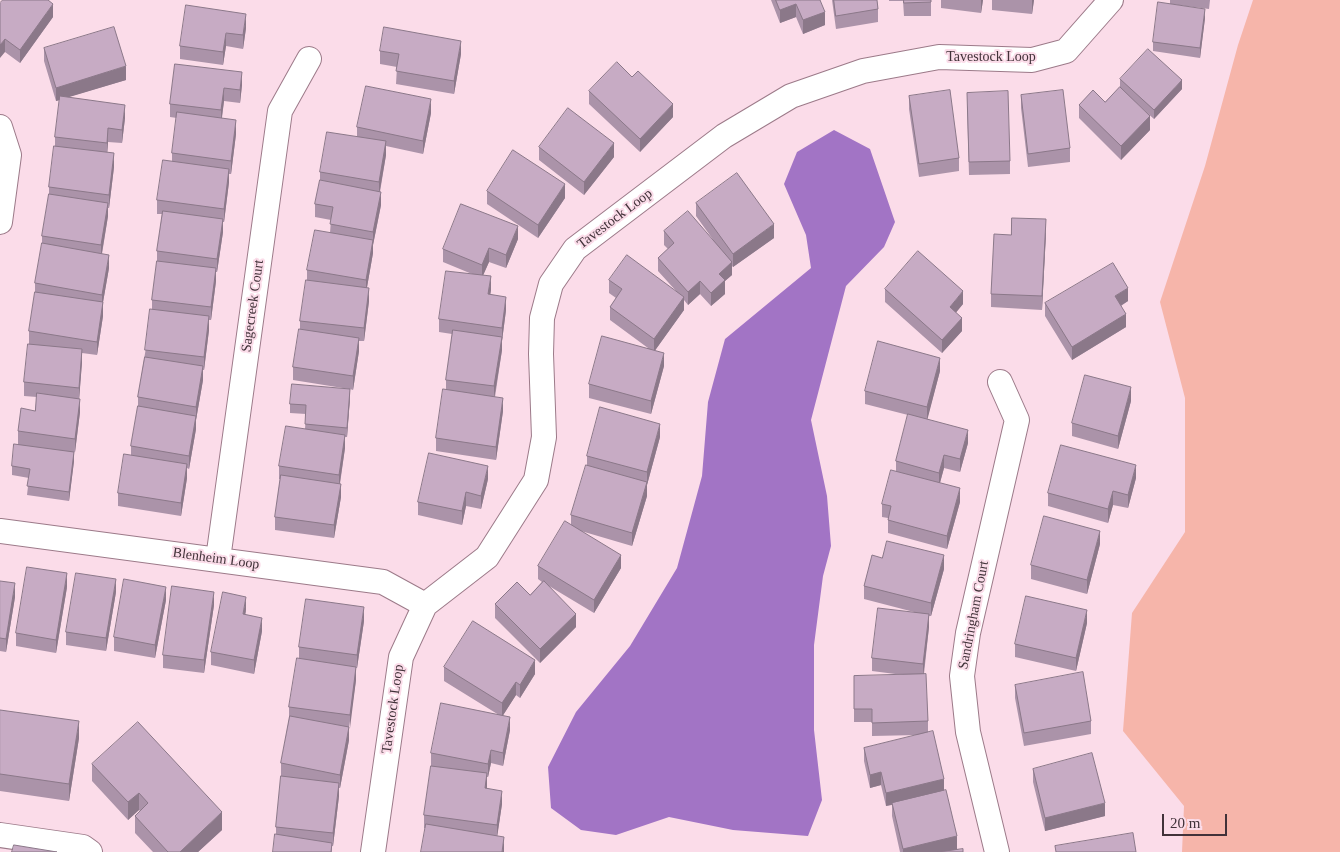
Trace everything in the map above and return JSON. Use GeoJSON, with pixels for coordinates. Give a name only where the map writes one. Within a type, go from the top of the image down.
{"type":"FeatureCollection","features":[{"type":"Feature","properties":{"kind":"street","name":"Tavestock Loop"},"geometry":{"type":"LineString","coordinates":[[373,852],[400,657],[425,605],[487,557],[536,480],[544,437],[541,354],[542,318],[551,284],[575,249],[724,136],[791,96],[863,71],[939,57],[1032,60],[1066,51],[1111,0]]}},
{"type":"Feature","properties":{"kind":"street","name":"Sagecreek Court"},"geometry":{"type":"LineString","coordinates":[[218,559],[280,111],[309,59]]}},
{"type":"Feature","properties":{"kind":"street"},"geometry":{"type":"LineString","coordinates":[[0,127],[9,155],[0,222]]}},
{"type":"Feature","properties":{"kind":"street","name":"Sandringham Court"},"geometry":{"type":"LineString","coordinates":[[997,852],[968,732],[962,676],[968,633],[1017,420],[1000,382]]}},
{"type":"Feature","properties":{"kind":"street","name":"Blenheim Loop"},"geometry":{"type":"LineString","coordinates":[[0,531],[384,582],[425,605]]}},
{"type":"Feature","properties":{"kind":"street"},"geometry":{"type":"LineString","coordinates":[[0,835],[83,847],[90,852]]}},
{"type":"Feature","properties":{"kind":"shaded area"},"geometry":{"type":"Polygon","coordinates":[[[1253,0],[1340,0],[1340,852],[1182,852],[1184,806],[1123,731],[1132,613],[1185,532],[1185,398],[1160,302],[1205,166],[1238,45],[1253,0]]]}},
{"type":"Feature","properties":{"kind":"shaded area"},"geometry":{"type":"Polygon","coordinates":[[[834,130],[870,149],[895,222],[884,247],[846,286],[811,420],[827,496],[831,546],[823,576],[814,645],[814,730],[822,800],[808,836],[733,830],[669,817],[616,835],[581,830],[551,808],[548,767],[576,712],[630,646],[677,568],[702,476],[708,402],[725,339],[811,268],[806,235],[784,184],[797,152],[834,130]]]}},
{"type":"Feature","properties":{"kind":"building"},"geometry":{"type":"Polygon","coordinates":[[[3,0],[48,0],[53,4],[20,50],[5,39],[0,45],[0,3],[3,0]]]}},
{"type":"Feature","properties":{"kind":"building"},"geometry":{"type":"Polygon","coordinates":[[[776,0],[820,0],[825,12],[803,20],[796,4],[780,10],[776,0]]]}},
{"type":"Feature","properties":{"kind":"building"},"geometry":{"type":"Polygon","coordinates":[[[834,0],[877,0],[878,9],[836,16],[834,0]]]}},
{"type":"Feature","properties":{"kind":"building"},"geometry":{"type":"Polygon","coordinates":[[[904,0],[931,0],[931,2],[904,3],[904,0]]]}},
{"type":"Feature","properties":{"kind":"building"},"geometry":{"type":"Polygon","coordinates":[[[1158,2],[1205,9],[1200,48],[1153,42],[1158,2]]]}},
{"type":"Feature","properties":{"kind":"building"},"geometry":{"type":"Polygon","coordinates":[[[186,5],[246,14],[243,35],[226,33],[223,52],[180,46],[186,5]]]}},
{"type":"Feature","properties":{"kind":"building"},"geometry":{"type":"Polygon","coordinates":[[[114,27],[126,66],[56,88],[44,48],[114,27]]]}},
{"type":"Feature","properties":{"kind":"building"},"geometry":{"type":"Polygon","coordinates":[[[384,27],[461,41],[454,81],[396,71],[399,54],[380,51],[384,27]]]}},
{"type":"Feature","properties":{"kind":"building"},"geometry":{"type":"Polygon","coordinates":[[[1148,49],[1182,80],[1154,110],[1120,79],[1148,49]]]}},
{"type":"Feature","properties":{"kind":"building"},"geometry":{"type":"Polygon","coordinates":[[[617,62],[632,77],[638,71],[673,104],[640,139],[589,91],[617,62]]]}},
{"type":"Feature","properties":{"kind":"building"},"geometry":{"type":"Polygon","coordinates":[[[175,64],[242,72],[240,90],[224,88],[221,110],[170,104],[175,64]]]}},
{"type":"Feature","properties":{"kind":"building"},"geometry":{"type":"Polygon","coordinates":[[[366,86],[431,99],[423,141],[357,127],[366,86]]]}},
{"type":"Feature","properties":{"kind":"building"},"geometry":{"type":"Polygon","coordinates":[[[1120,87],[1150,116],[1121,146],[1079,105],[1093,90],[1105,102],[1120,87]]]}},
{"type":"Feature","properties":{"kind":"building"},"geometry":{"type":"Polygon","coordinates":[[[950,90],[959,158],[919,164],[909,96],[950,90]]]}},
{"type":"Feature","properties":{"kind":"building"},"geometry":{"type":"Polygon","coordinates":[[[1063,90],[1070,148],[1028,154],[1021,95],[1063,90]]]}},
{"type":"Feature","properties":{"kind":"building"},"geometry":{"type":"Polygon","coordinates":[[[1008,91],[1010,161],[969,162],[967,93],[1008,91]]]}},
{"type":"Feature","properties":{"kind":"building"},"geometry":{"type":"Polygon","coordinates":[[[60,96],[125,105],[122,130],[108,128],[107,143],[55,137],[60,96]]]}},
{"type":"Feature","properties":{"kind":"building"},"geometry":{"type":"Polygon","coordinates":[[[568,108],[614,143],[584,182],[539,147],[568,108]]]}},
{"type":"Feature","properties":{"kind":"building"},"geometry":{"type":"Polygon","coordinates":[[[177,112],[236,120],[231,161],[172,153],[177,112]]]}},
{"type":"Feature","properties":{"kind":"building"},"geometry":{"type":"Polygon","coordinates":[[[327,132],[386,141],[379,182],[320,172],[327,132]]]}},
{"type":"Feature","properties":{"kind":"building"},"geometry":{"type":"Polygon","coordinates":[[[54,146],[114,153],[109,195],[49,187],[54,146]]]}},
{"type":"Feature","properties":{"kind":"building"},"geometry":{"type":"Polygon","coordinates":[[[513,150],[565,184],[538,225],[487,191],[513,150]]]}},
{"type":"Feature","properties":{"kind":"building"},"geometry":{"type":"Polygon","coordinates":[[[163,160],[229,169],[224,209],[157,200],[163,160]]]}},
{"type":"Feature","properties":{"kind":"building"},"geometry":{"type":"Polygon","coordinates":[[[737,173],[774,224],[733,254],[696,203],[737,173]]]}},
{"type":"Feature","properties":{"kind":"building"},"geometry":{"type":"Polygon","coordinates":[[[320,180],[381,192],[373,232],[330,224],[333,207],[315,204],[320,180]]]}},
{"type":"Feature","properties":{"kind":"building"},"geometry":{"type":"Polygon","coordinates":[[[49,194],[108,203],[101,245],[42,236],[49,194]]]}},
{"type":"Feature","properties":{"kind":"building"},"geometry":{"type":"Polygon","coordinates":[[[461,204],[518,226],[506,255],[489,248],[482,265],[443,249],[461,204]]]}},
{"type":"Feature","properties":{"kind":"building"},"geometry":{"type":"Polygon","coordinates":[[[163,211],[223,219],[217,259],[157,251],[163,211]]]}},
{"type":"Feature","properties":{"kind":"building"},"geometry":{"type":"Polygon","coordinates":[[[688,211],[732,262],[719,274],[725,280],[711,293],[700,281],[688,292],[658,258],[674,243],[664,231],[688,211]]]}},
{"type":"Feature","properties":{"kind":"building"},"geometry":{"type":"Polygon","coordinates":[[[1012,218],[1046,219],[1042,296],[991,294],[994,234],[1011,235],[1012,218]]]}},
{"type":"Feature","properties":{"kind":"building"},"geometry":{"type":"Polygon","coordinates":[[[315,230],[373,240],[366,280],[307,270],[315,230]]]}},
{"type":"Feature","properties":{"kind":"building"},"geometry":{"type":"Polygon","coordinates":[[[42,243],[109,255],[102,295],[35,283],[42,243]]]}},
{"type":"Feature","properties":{"kind":"building"},"geometry":{"type":"Polygon","coordinates":[[[918,251],[963,291],[950,307],[962,318],[942,340],[885,289],[918,251]]]}},
{"type":"Feature","properties":{"kind":"building"},"geometry":{"type":"Polygon","coordinates":[[[627,255],[684,297],[654,339],[610,307],[622,289],[609,280],[627,255]]]}},
{"type":"Feature","properties":{"kind":"building"},"geometry":{"type":"Polygon","coordinates":[[[157,261],[216,268],[211,307],[152,300],[157,261]]]}},
{"type":"Feature","properties":{"kind":"building"},"geometry":{"type":"Polygon","coordinates":[[[1113,263],[1128,288],[1115,296],[1126,314],[1072,347],[1045,303],[1113,263]]]}},
{"type":"Feature","properties":{"kind":"building"},"geometry":{"type":"Polygon","coordinates":[[[446,271],[491,276],[488,294],[506,297],[502,328],[439,319],[446,271]]]}},
{"type":"Feature","properties":{"kind":"building"},"geometry":{"type":"Polygon","coordinates":[[[306,280],[369,288],[364,328],[300,321],[306,280]]]}},
{"type":"Feature","properties":{"kind":"building"},"geometry":{"type":"Polygon","coordinates":[[[35,292],[103,302],[97,342],[29,331],[35,292]]]}},
{"type":"Feature","properties":{"kind":"building"},"geometry":{"type":"Polygon","coordinates":[[[150,309],[209,316],[204,357],[145,350],[150,309]]]}},
{"type":"Feature","properties":{"kind":"building"},"geometry":{"type":"Polygon","coordinates":[[[299,329],[359,338],[353,376],[293,367],[299,329]]]}},
{"type":"Feature","properties":{"kind":"building"},"geometry":{"type":"Polygon","coordinates":[[[453,330],[502,337],[494,386],[446,380],[453,330]]]}},
{"type":"Feature","properties":{"kind":"building"},"geometry":{"type":"Polygon","coordinates":[[[602,336],[664,353],[651,401],[589,384],[602,336]]]}},
{"type":"Feature","properties":{"kind":"building"},"geometry":{"type":"Polygon","coordinates":[[[878,341],[940,358],[927,407],[865,391],[878,341]]]}},
{"type":"Feature","properties":{"kind":"building"},"geometry":{"type":"Polygon","coordinates":[[[28,344],[82,349],[79,388],[24,382],[28,344]]]}},
{"type":"Feature","properties":{"kind":"building"},"geometry":{"type":"Polygon","coordinates":[[[145,357],[203,366],[196,407],[138,397],[145,357]]]}},
{"type":"Feature","properties":{"kind":"building"},"geometry":{"type":"Polygon","coordinates":[[[1085,375],[1131,387],[1118,436],[1072,423],[1085,375]]]}},
{"type":"Feature","properties":{"kind":"building"},"geometry":{"type":"Polygon","coordinates":[[[292,384],[350,389],[347,428],[305,424],[306,405],[290,404],[292,384]]]}},
{"type":"Feature","properties":{"kind":"building"},"geometry":{"type":"Polygon","coordinates":[[[443,389],[503,398],[496,447],[436,438],[443,389]]]}},
{"type":"Feature","properties":{"kind":"building"},"geometry":{"type":"Polygon","coordinates":[[[37,393],[80,399],[75,439],[18,431],[21,408],[35,411],[37,393]]]}},
{"type":"Feature","properties":{"kind":"building"},"geometry":{"type":"Polygon","coordinates":[[[138,406],[196,416],[189,456],[131,446],[138,406]]]}},
{"type":"Feature","properties":{"kind":"building"},"geometry":{"type":"Polygon","coordinates":[[[600,407],[660,424],[647,472],[587,456],[600,407]]]}},
{"type":"Feature","properties":{"kind":"building"},"geometry":{"type":"Polygon","coordinates":[[[908,414],[968,430],[960,459],[944,455],[939,473],[896,461],[908,414]]]}},
{"type":"Feature","properties":{"kind":"building"},"geometry":{"type":"Polygon","coordinates":[[[286,426],[345,435],[339,475],[279,466],[286,426]]]}},
{"type":"Feature","properties":{"kind":"building"},"geometry":{"type":"Polygon","coordinates":[[[14,444],[74,452],[69,492],[27,486],[30,469],[12,466],[14,444]]]}},
{"type":"Feature","properties":{"kind":"building"},"geometry":{"type":"Polygon","coordinates":[[[1061,445],[1136,465],[1128,495],[1113,491],[1108,509],[1048,493],[1061,445]]]}},
{"type":"Feature","properties":{"kind":"building"},"geometry":{"type":"Polygon","coordinates":[[[429,453],[488,466],[481,496],[466,492],[462,511],[418,502],[429,453]]]}},
{"type":"Feature","properties":{"kind":"building"},"geometry":{"type":"Polygon","coordinates":[[[124,454],[187,464],[181,503],[118,493],[124,454]]]}},
{"type":"Feature","properties":{"kind":"building"},"geometry":{"type":"Polygon","coordinates":[[[586,465],[647,482],[632,533],[571,515],[586,465]]]}},
{"type":"Feature","properties":{"kind":"building"},"geometry":{"type":"Polygon","coordinates":[[[891,470],[960,488],[947,536],[888,520],[891,506],[882,504],[891,470]]]}},
{"type":"Feature","properties":{"kind":"building"},"geometry":{"type":"Polygon","coordinates":[[[281,475],[341,484],[334,525],[275,517],[281,475]]]}},
{"type":"Feature","properties":{"kind":"building"},"geometry":{"type":"Polygon","coordinates":[[[1044,516],[1100,531],[1087,580],[1031,565],[1044,516]]]}},
{"type":"Feature","properties":{"kind":"building"},"geometry":{"type":"Polygon","coordinates":[[[565,521],[621,555],[594,600],[538,566],[565,521]]]}},
{"type":"Feature","properties":{"kind":"building"},"geometry":{"type":"Polygon","coordinates":[[[887,541],[944,555],[931,603],[864,586],[872,555],[882,558],[887,541]]]}},
{"type":"Feature","properties":{"kind":"building"},"geometry":{"type":"Polygon","coordinates":[[[27,567],[67,573],[56,640],[16,633],[27,567]]]}},
{"type":"Feature","properties":{"kind":"building"},"geometry":{"type":"Polygon","coordinates":[[[76,573],[116,579],[106,638],[66,632],[76,573]]]}},
{"type":"Feature","properties":{"kind":"building"},"geometry":{"type":"Polygon","coordinates":[[[124,579],[166,587],[155,645],[114,637],[124,579]]]}},
{"type":"Feature","properties":{"kind":"building"},"geometry":{"type":"Polygon","coordinates":[[[0,581],[15,583],[6,639],[0,638],[0,581]]]}},
{"type":"Feature","properties":{"kind":"building"},"geometry":{"type":"Polygon","coordinates":[[[544,581],[576,614],[540,649],[495,604],[517,582],[530,595],[544,581]]]}},
{"type":"Feature","properties":{"kind":"building"},"geometry":{"type":"Polygon","coordinates":[[[172,586],[214,592],[204,660],[163,655],[172,586]]]}},
{"type":"Feature","properties":{"kind":"building"},"geometry":{"type":"Polygon","coordinates":[[[223,592],[246,597],[243,614],[262,618],[254,660],[211,652],[223,592]]]}},
{"type":"Feature","properties":{"kind":"building"},"geometry":{"type":"Polygon","coordinates":[[[1026,596],[1087,610],[1076,658],[1015,644],[1026,596]]]}},
{"type":"Feature","properties":{"kind":"building"},"geometry":{"type":"Polygon","coordinates":[[[306,599],[364,607],[357,655],[299,647],[306,599]]]}},
{"type":"Feature","properties":{"kind":"building"},"geometry":{"type":"Polygon","coordinates":[[[878,608],[929,614],[923,664],[872,658],[878,608]]]}},
{"type":"Feature","properties":{"kind":"building"},"geometry":{"type":"Polygon","coordinates":[[[473,621],[535,660],[520,685],[516,682],[502,703],[444,667],[473,621]]]}},
{"type":"Feature","properties":{"kind":"building"},"geometry":{"type":"Polygon","coordinates":[[[297,658],[356,667],[350,715],[289,707],[297,658]]]}},
{"type":"Feature","properties":{"kind":"building"},"geometry":{"type":"Polygon","coordinates":[[[1083,672],[1091,721],[1024,733],[1015,685],[1083,672]]]}},
{"type":"Feature","properties":{"kind":"building"},"geometry":{"type":"Polygon","coordinates":[[[926,674],[928,721],[872,723],[872,709],[854,709],[854,676],[926,674]]]}},
{"type":"Feature","properties":{"kind":"building"},"geometry":{"type":"Polygon","coordinates":[[[441,703],[510,717],[503,753],[491,750],[488,764],[431,753],[441,703]]]}},
{"type":"Feature","properties":{"kind":"building"},"geometry":{"type":"Polygon","coordinates":[[[0,710],[79,721],[69,784],[0,774],[0,710]]]}},
{"type":"Feature","properties":{"kind":"building"},"geometry":{"type":"Polygon","coordinates":[[[290,716],[349,727],[340,775],[281,763],[290,716]]]}},
{"type":"Feature","properties":{"kind":"building"},"geometry":{"type":"Polygon","coordinates":[[[138,722],[222,812],[180,852],[168,852],[135,816],[148,803],[139,793],[128,802],[92,764],[138,722]]]}},
{"type":"Feature","properties":{"kind":"building"},"geometry":{"type":"Polygon","coordinates":[[[933,731],[944,779],[886,793],[881,772],[870,775],[864,748],[933,731]]]}},
{"type":"Feature","properties":{"kind":"building"},"geometry":{"type":"Polygon","coordinates":[[[1092,753],[1105,803],[1045,818],[1033,769],[1092,753]]]}},
{"type":"Feature","properties":{"kind":"building"},"geometry":{"type":"Polygon","coordinates":[[[431,766],[487,773],[485,788],[502,791],[497,825],[424,815],[431,766]]]}},
{"type":"Feature","properties":{"kind":"building"},"geometry":{"type":"Polygon","coordinates":[[[281,776],[339,783],[333,833],[276,827],[281,776]]]}},
{"type":"Feature","properties":{"kind":"building"},"geometry":{"type":"Polygon","coordinates":[[[946,790],[957,836],[903,849],[892,803],[946,790]]]}},
{"type":"Feature","properties":{"kind":"building"},"geometry":{"type":"Polygon","coordinates":[[[426,824],[504,837],[502,852],[421,852],[426,824]]]}},
{"type":"Feature","properties":{"kind":"building"},"geometry":{"type":"Polygon","coordinates":[[[1133,833],[1136,852],[1056,852],[1055,846],[1133,833]]]}},
{"type":"Feature","properties":{"kind":"building"},"geometry":{"type":"Polygon","coordinates":[[[275,834],[332,843],[331,852],[273,852],[275,834]]]}},
{"type":"Feature","properties":{"kind":"building"},"geometry":{"type":"Polygon","coordinates":[[[14,845],[57,852],[12,852],[14,845]]]}},
{"type":"Feature","properties":{"kind":"building"},"geometry":{"type":"Polygon","coordinates":[[[963,849],[963,852],[938,852],[963,849]]]}}]}
